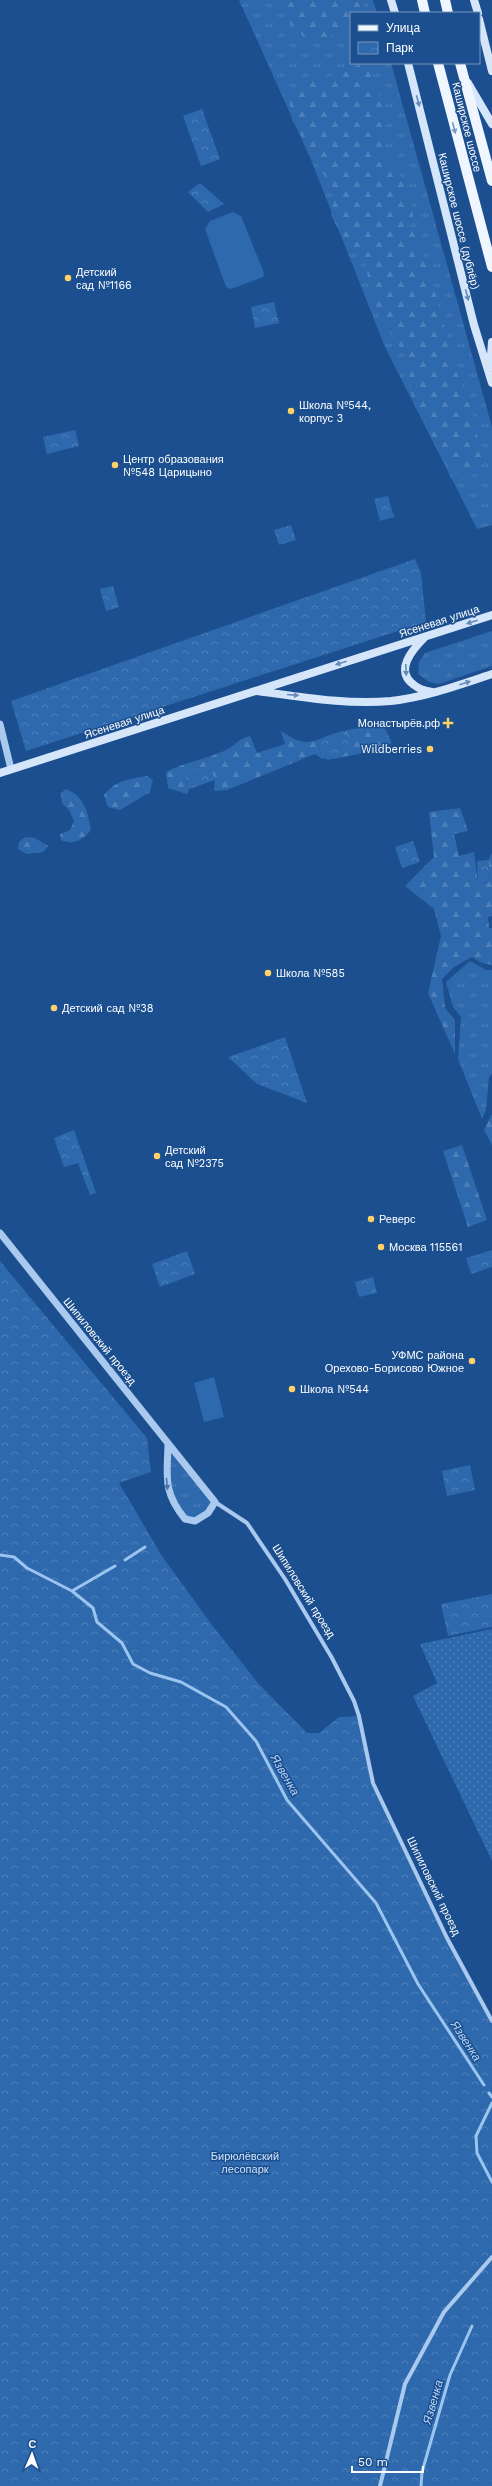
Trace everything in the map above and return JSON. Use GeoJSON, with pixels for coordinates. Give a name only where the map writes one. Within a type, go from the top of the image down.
{"type":"FeatureCollection","features":[{"type":"Feature","properties":{"kind":"main road"},"geometry":{"type":"LineString","coordinates":[[391,0],[395,12]]}},
{"type":"Feature","properties":{"kind":"main road"},"geometry":{"type":"LineString","coordinates":[[422,0],[425,12]]}},
{"type":"Feature","properties":{"kind":"main road"},"geometry":{"type":"LineString","coordinates":[[444,0],[448,12]]}},
{"type":"Feature","properties":{"kind":"main road"},"geometry":{"type":"LineString","coordinates":[[474,0],[478,12]]}},
{"type":"Feature","properties":{"kind":"main road"},"geometry":{"type":"LineString","coordinates":[[480,22],[492,70]]}},
{"type":"Feature","properties":{"kind":"main road","name":"Каширское шоссе (дублёр)"},"geometry":{"type":"LineString","coordinates":[[408,64],[474,325],[492,383]]}},
{"type":"Feature","properties":{"kind":"main road","name":"Каширское шоссе"},"geometry":{"type":"LineString","coordinates":[[438,64],[492,267]]}},
{"type":"Feature","properties":{"kind":"main road","name":"Каширское шоссе"},"geometry":{"type":"LineString","coordinates":[[460,64],[492,181]]}},
{"type":"Feature","properties":{"kind":"main road"},"geometry":{"type":"LineString","coordinates":[[462,74],[492,124]]}},
{"type":"Feature","properties":{"kind":"main road"},"geometry":{"type":"LineString","coordinates":[[489,373],[492,342]]}},
{"type":"Feature","properties":{"kind":"main road","name":"Ясеневая улица"},"geometry":{"type":"LineString","coordinates":[[0,773],[492,615]]}},
{"type":"Feature","properties":{"kind":"main road"},"geometry":{"type":"LineString","coordinates":[[424,637],[408,656],[405,665],[405,674],[410,682],[418,688],[438,692]]}},
{"type":"Feature","properties":{"kind":"main road","name":"Ясеневая улица"},"geometry":{"type":"LineString","coordinates":[[255,691],[364,702],[393,700],[438,692],[492,674]]}},
{"type":"Feature","properties":{"kind":"street"},"geometry":{"type":"LineString","coordinates":[[0,724],[11,769]]}},
{"type":"Feature","properties":{"kind":"street","name":"Шипиловский проезд"},"geometry":{"type":"LineString","coordinates":[[0,1233],[215,1502],[247,1523],[285,1579],[332,1658],[358,1711],[373,1783],[447,1938],[492,2022]]}},
{"type":"Feature","properties":{"kind":"street"},"geometry":{"type":"LineString","coordinates":[[168,1445],[168,1489],[173,1505],[185,1519],[195,1521],[208,1513],[215,1502]]}},
{"type":"Feature","properties":{"kind":"street"},"geometry":{"type":"LineString","coordinates":[[380,2486],[405,2384],[444,2312],[492,2257]]}},
{"type":"Feature","properties":{"kind":"green space"},"geometry":{"type":"Polygon","coordinates":[[[239,0],[373,0],[377,12],[350,12],[350,64],[391,64],[492,427],[492,525],[477,529],[385,347],[311,160],[239,0]]]}},
{"type":"Feature","properties":{"kind":"green space"},"geometry":{"type":"Polygon","coordinates":[[[292,0],[363,0],[363,12],[350,12],[350,25],[336,31],[322,44],[304,36],[290,24],[288,3],[292,0]]]}},
{"type":"Feature","properties":{"kind":"green space"},"geometry":{"type":"Polygon","coordinates":[[[360,64],[368,64],[386,115],[386,155],[407,185],[414,220],[410,225],[427,262],[457,373],[472,410],[483,463],[470,478],[449,470],[412,399],[408,359],[374,309],[364,256],[341,234],[331,215],[335,194],[292,120],[290,101],[306,82],[341,73],[360,64]]]}},
{"type":"Feature","properties":{"kind":"green space"},"geometry":{"type":"Polygon","coordinates":[[[202,109],[220,159],[201,166],[183,116],[202,109]]]}},
{"type":"Feature","properties":{"kind":"green space"},"geometry":{"type":"Polygon","coordinates":[[[200,183],[224,204],[208,212],[188,192],[200,183]]]}},
{"type":"Feature","properties":{"kind":"green space"},"geometry":{"type":"Polygon","coordinates":[[[233,212],[241,216],[264,273],[263,277],[231,289],[226,287],[205,229],[210,221],[233,212]]]}},
{"type":"Feature","properties":{"kind":"green space"},"geometry":{"type":"Polygon","coordinates":[[[274,302],[279,323],[255,328],[251,307],[274,302]]]}},
{"type":"Feature","properties":{"kind":"green space"},"geometry":{"type":"Polygon","coordinates":[[[75,430],[79,446],[47,454],[43,437],[75,430]]]}},
{"type":"Feature","properties":{"kind":"green space"},"geometry":{"type":"Polygon","coordinates":[[[388,496],[394,517],[380,521],[374,499],[388,496]]]}},
{"type":"Feature","properties":{"kind":"green space"},"geometry":{"type":"Polygon","coordinates":[[[291,525],[296,540],[279,545],[274,530],[291,525]]]}},
{"type":"Feature","properties":{"kind":"green space"},"geometry":{"type":"Polygon","coordinates":[[[415,559],[421,573],[426,622],[26,751],[11,701],[415,559]]]}},
{"type":"Feature","properties":{"kind":"green space"},"geometry":{"type":"Polygon","coordinates":[[[113,586],[119,607],[106,611],[100,589],[113,586]]]}},
{"type":"Feature","properties":{"kind":"green space"},"geometry":{"type":"Polygon","coordinates":[[[492,631],[492,666],[439,684],[429,682],[418,674],[419,662],[425,653],[492,631]]]}},
{"type":"Feature","properties":{"kind":"green space"},"geometry":{"type":"Polygon","coordinates":[[[383,725],[392,743],[369,752],[327,760],[325,758],[351,751],[318,742],[322,759],[315,754],[227,790],[214,791],[215,780],[184,774],[189,789],[187,794],[168,788],[166,772],[219,753],[242,739],[250,736],[257,753],[285,744],[281,731],[290,737],[305,742],[310,742],[344,731],[383,725]]]}},
{"type":"Feature","properties":{"kind":"green space"},"geometry":{"type":"Polygon","coordinates":[[[347,734],[352,751],[322,759],[318,742],[347,734]]]}},
{"type":"Feature","properties":{"kind":"green space"},"geometry":{"type":"Polygon","coordinates":[[[210,765],[215,780],[189,789],[184,774],[210,765]]]}},
{"type":"Feature","properties":{"kind":"green space"},"geometry":{"type":"Polygon","coordinates":[[[147,776],[153,780],[150,792],[120,810],[108,807],[104,795],[113,786],[129,779],[147,776]]]}},
{"type":"Feature","properties":{"kind":"green space"},"geometry":{"type":"Polygon","coordinates":[[[66,789],[81,800],[87,811],[91,830],[84,837],[74,842],[61,840],[60,834],[70,830],[74,821],[69,810],[62,803],[61,793],[66,789]]]}},
{"type":"Feature","properties":{"kind":"green space"},"geometry":{"type":"Polygon","coordinates":[[[460,808],[468,831],[454,834],[459,856],[474,852],[478,883],[490,882],[488,860],[492,853],[492,916],[488,917],[489,928],[492,928],[492,965],[482,963],[472,957],[454,967],[442,979],[445,1008],[455,1020],[455,1054],[428,993],[441,936],[434,909],[405,886],[434,857],[429,812],[460,808]]]}},
{"type":"Feature","properties":{"kind":"green space"},"geometry":{"type":"Polygon","coordinates":[[[25,837],[35,838],[48,846],[43,852],[27,854],[18,849],[19,842],[25,837]]]}},
{"type":"Feature","properties":{"kind":"green space"},"geometry":{"type":"Polygon","coordinates":[[[413,841],[420,862],[402,868],[395,847],[413,841]]]}},
{"type":"Feature","properties":{"kind":"green space"},"geometry":{"type":"Polygon","coordinates":[[[488,860],[490,882],[478,883],[477,861],[488,860]]]}},
{"type":"Feature","properties":{"kind":"green space"},"geometry":{"type":"Polygon","coordinates":[[[470,961],[486,970],[492,970],[492,1074],[489,1077],[486,1110],[482,1119],[458,1059],[461,1017],[453,1007],[446,982],[470,961]]]}},
{"type":"Feature","properties":{"kind":"green space"},"geometry":{"type":"Polygon","coordinates":[[[285,1037],[307,1103],[257,1084],[228,1057],[285,1037]]]}},
{"type":"Feature","properties":{"kind":"green space"},"geometry":{"type":"Polygon","coordinates":[[[492,1114],[492,1145],[484,1130],[492,1114]]]}},
{"type":"Feature","properties":{"kind":"green space"},"geometry":{"type":"Polygon","coordinates":[[[74,1130],[96,1193],[90,1195],[78,1163],[64,1167],[54,1138],[74,1130]]]}},
{"type":"Feature","properties":{"kind":"green space"},"geometry":{"type":"Polygon","coordinates":[[[462,1145],[487,1220],[468,1227],[443,1151],[462,1145]]]}},
{"type":"Feature","properties":{"kind":"green space"},"geometry":{"type":"Polygon","coordinates":[[[492,1250],[492,1267],[471,1274],[466,1258],[492,1250]]]}},
{"type":"Feature","properties":{"kind":"green space"},"geometry":{"type":"Polygon","coordinates":[[[187,1251],[195,1274],[160,1287],[152,1264],[187,1251]]]}},
{"type":"Feature","properties":{"kind":"green space","name":"Бирюлёвский лесопарк"},"geometry":{"type":"Polygon","coordinates":[[[0,1261],[147,1438],[151,1472],[119,1483],[162,1556],[212,1625],[258,1683],[307,1733],[319,1733],[339,1717],[359,1716],[373,1783],[411,1865],[492,2021],[492,2486],[0,2486],[0,1261]]]}},
{"type":"Feature","properties":{"kind":"green space"},"geometry":{"type":"Polygon","coordinates":[[[373,1277],[377,1293],[359,1297],[355,1282],[373,1277]]]}},
{"type":"Feature","properties":{"kind":"green space"},"geometry":{"type":"Polygon","coordinates":[[[214,1377],[224,1417],[204,1422],[194,1383],[214,1377]]]}},
{"type":"Feature","properties":{"kind":"green space"},"geometry":{"type":"Polygon","coordinates":[[[168,1445],[214,1505],[191,1521],[170,1498],[168,1445]]]}},
{"type":"Feature","properties":{"kind":"green space"},"geometry":{"type":"Polygon","coordinates":[[[470,1465],[475,1490],[447,1496],[442,1471],[470,1465]]]}},
{"type":"Feature","properties":{"kind":"green space"},"geometry":{"type":"Polygon","coordinates":[[[492,1594],[492,1627],[448,1636],[441,1604],[492,1594]]]}},
{"type":"Feature","properties":{"kind":"green space"},"geometry":{"type":"Polygon","coordinates":[[[492,1629],[492,1861],[413,1696],[437,1683],[420,1644],[492,1629]]]}},
{"type":"Feature","properties":{"kind":"waterway"},"geometry":{"type":"LineString","coordinates":[[125,1560],[145,1547]]}},
{"type":"Feature","properties":{"kind":"waterway","name":"Язвенка"},"geometry":{"type":"LineString","coordinates":[[0,1555],[14,1557],[27,1568],[72,1591],[93,1608],[97,1622],[122,1643],[133,1664],[150,1673],[181,1682],[226,1707],[256,1741],[287,1800],[376,1903],[418,1984],[484,2085]]}},
{"type":"Feature","properties":{"kind":"waterway"},"geometry":{"type":"LineString","coordinates":[[72,1591],[115,1566]]}},
{"type":"Feature","properties":{"kind":"waterway","name":"Язвенка"},"geometry":{"type":"LineString","coordinates":[[489,2093],[492,2097]]}},
{"type":"Feature","properties":{"kind":"waterway","name":"Язвенка"},"geometry":{"type":"LineString","coordinates":[[492,2103],[476,2136],[477,2153],[492,2182]]}},
{"type":"Feature","properties":{"kind":"waterway","name":"Язвенка"},"geometry":{"type":"LineString","coordinates":[[421,2486],[422,2472],[450,2375],[472,2326]]}},
{"type":"Feature","properties":{"kind":"place","name":"Детский сад №1166"},"geometry":{"type":"Point","coordinates":[68,278]}},
{"type":"Feature","properties":{"kind":"place","name":"Школа №544, корпус 3"},"geometry":{"type":"Point","coordinates":[291,411]}},
{"type":"Feature","properties":{"kind":"place","name":"Центр образования №548 Царицыно"},"geometry":{"type":"Point","coordinates":[115,465]}},
{"type":"Feature","properties":{"kind":"place","name":"Монастырёв.рф"},"geometry":{"type":"Point","coordinates":[448,723]}},
{"type":"Feature","properties":{"kind":"place","name":"Wildberries"},"geometry":{"type":"Point","coordinates":[430,749]}},
{"type":"Feature","properties":{"kind":"place","name":"Школа №585"},"geometry":{"type":"Point","coordinates":[268,973]}},
{"type":"Feature","properties":{"kind":"place","name":"Детский сад №38"},"geometry":{"type":"Point","coordinates":[54,1008]}},
{"type":"Feature","properties":{"kind":"place","name":"Детский сад №2375"},"geometry":{"type":"Point","coordinates":[157,1156]}},
{"type":"Feature","properties":{"kind":"place","name":"Реверс"},"geometry":{"type":"Point","coordinates":[371,1219]}},
{"type":"Feature","properties":{"kind":"place","name":"Москва 115561"},"geometry":{"type":"Point","coordinates":[381,1247]}},
{"type":"Feature","properties":{"kind":"place","name":"УФМС района Орехово-Борисово Южное"},"geometry":{"type":"Point","coordinates":[472,1361]}},
{"type":"Feature","properties":{"kind":"place","name":"Школа №544"},"geometry":{"type":"Point","coordinates":[292,1389]}}]}
